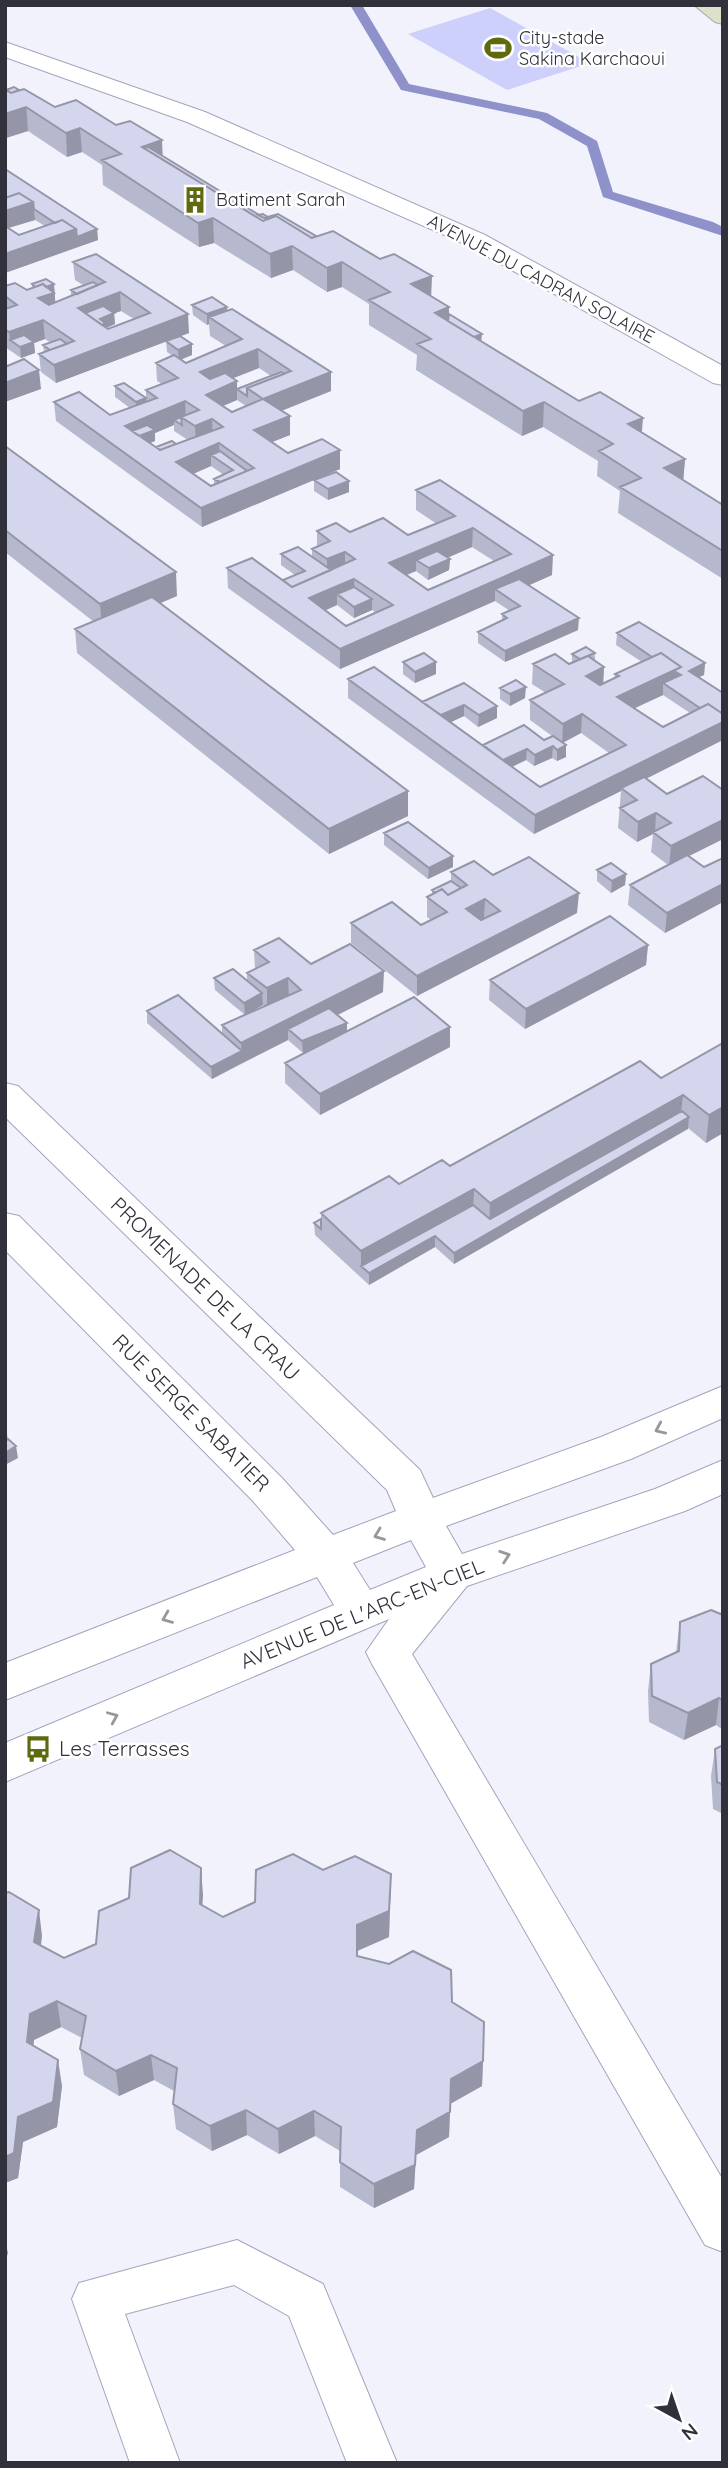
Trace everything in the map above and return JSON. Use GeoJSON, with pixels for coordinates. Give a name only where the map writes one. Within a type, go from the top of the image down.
{"type":"FeatureCollection","features":[{"type":"Feature","properties":{"kind":"main road"},"geometry":{"type":"LineString","coordinates":[[705,5],[723,18]]}},
{"type":"Feature","properties":{"kind":"street","name":"AVENUE DU CADRAN SOLAIRE"},"geometry":{"type":"LineString","coordinates":[[5,49],[208,122],[476,240],[723,377]]}},
{"type":"Feature","properties":{"kind":"street","name":"PROMENADE DE LA CRAU"},"geometry":{"type":"LineString","coordinates":[[5,1096],[413,1500],[452,1574]]}},
{"type":"Feature","properties":{"kind":"street","name":"RUE SERGE SABATIER"},"geometry":{"type":"LineString","coordinates":[[5,1226],[267,1489],[325,1555],[361,1612]]}},
{"type":"Feature","properties":{"kind":"street"},"geometry":{"type":"LineString","coordinates":[[5,1682],[325,1555],[413,1500],[616,1448],[723,1401]]}},
{"type":"Feature","properties":{"kind":"street","name":"AVENUE DE L'ARC-EN-CIEL"},"geometry":{"type":"LineString","coordinates":[[5,1763],[452,1574],[670,1500],[723,1476]]}},
{"type":"Feature","properties":{"kind":"street"},"geometry":{"type":"LineString","coordinates":[[452,1574],[388,1652],[723,2228]]}},
{"type":"Feature","properties":{"kind":"lane"},"geometry":{"type":"LineString","coordinates":[[155,2463],[96,2299],[237,2262],[306,2300],[372,2463]]}},
{"type":"Feature","properties":{"kind":"shaded area","name":"City-stade Sakina Karchaoui"},"geometry":{"type":"Polygon","coordinates":[[[490,8],[590,63],[507,90],[408,34],[490,8]]]}},
{"type":"Feature","properties":{"kind":"building"},"geometry":{"type":"Polygon","coordinates":[[[14,87],[19,90],[11,93],[6,90],[14,87]]]}},
{"type":"Feature","properties":{"kind":"building"},"geometry":{"type":"Polygon","coordinates":[[[5,89],[11,93],[24,89],[55,107],[76,100],[116,125],[130,121],[162,140],[142,147],[263,221],[276,216],[312,238],[333,231],[380,259],[394,254],[432,276],[411,284],[449,307],[435,313],[579,401],[600,392],[643,418],[628,424],[685,459],[664,468],[723,505],[723,551],[620,487],[641,478],[599,451],[613,444],[544,402],[523,411],[417,344],[431,339],[369,300],[390,292],[342,262],[327,268],[292,246],[270,254],[213,218],[198,223],[102,160],[121,154],[80,128],[66,133],[26,107],[5,114],[5,89]]]}},
{"type":"Feature","properties":{"kind":"building"},"geometry":{"type":"Polygon","coordinates":[[[148,147],[264,218],[278,214],[316,236],[312,238],[276,216],[263,221],[144,148],[148,147]]]}},
{"type":"Feature","properties":{"kind":"building"},"geometry":{"type":"Polygon","coordinates":[[[5,169],[97,229],[77,237],[76,229],[62,220],[55,223],[34,209],[33,202],[19,193],[5,198],[5,169]]]}},
{"type":"Feature","properties":{"kind":"building"},"geometry":{"type":"Polygon","coordinates":[[[19,193],[33,202],[5,211],[5,198],[19,193]]]}},
{"type":"Feature","properties":{"kind":"building"},"geometry":{"type":"Polygon","coordinates":[[[62,220],[76,229],[5,254],[5,226],[19,235],[62,220]]]}},
{"type":"Feature","properties":{"kind":"building"},"geometry":{"type":"Polygon","coordinates":[[[96,254],[188,314],[54,365],[39,354],[74,341],[43,320],[9,332],[5,330],[5,309],[17,305],[5,296],[5,286],[15,283],[27,290],[43,284],[54,293],[38,298],[49,305],[105,282],[73,262],[96,254]],[[120,292],[78,308],[108,329],[150,313],[120,292]]]}},
{"type":"Feature","properties":{"kind":"building"},"geometry":{"type":"Polygon","coordinates":[[[46,279],[54,284],[35,287],[32,284],[46,279]]]}},
{"type":"Feature","properties":{"kind":"building"},"geometry":{"type":"Polygon","coordinates":[[[93,282],[98,285],[77,294],[71,290],[93,282]]]}},
{"type":"Feature","properties":{"kind":"building"},"geometry":{"type":"Polygon","coordinates":[[[212,297],[227,307],[207,314],[192,305],[212,297]]]}},
{"type":"Feature","properties":{"kind":"building"},"geometry":{"type":"Polygon","coordinates":[[[103,306],[114,313],[100,319],[105,323],[102,325],[85,313],[103,306]]]}},
{"type":"Feature","properties":{"kind":"building"},"geometry":{"type":"Polygon","coordinates":[[[232,309],[331,372],[263,399],[290,416],[254,430],[288,453],[322,439],[340,450],[201,508],[54,402],[79,392],[110,415],[157,398],[146,390],[178,378],[156,363],[174,355],[186,363],[242,339],[209,317],[232,309]],[[258,349],[200,372],[210,379],[225,373],[237,381],[206,395],[232,412],[263,399],[247,388],[291,371],[258,349]],[[185,401],[125,426],[160,450],[223,427],[212,419],[195,426],[181,417],[199,410],[185,401]],[[219,443],[176,462],[211,486],[254,468],[219,443]]]}},
{"type":"Feature","properties":{"kind":"building"},"geometry":{"type":"Polygon","coordinates":[[[449,314],[482,334],[474,337],[448,321],[449,314]]]}},
{"type":"Feature","properties":{"kind":"building"},"geometry":{"type":"Polygon","coordinates":[[[24,335],[34,342],[20,347],[10,340],[24,335]]]}},
{"type":"Feature","properties":{"kind":"building"},"geometry":{"type":"Polygon","coordinates":[[[180,336],[192,344],[178,350],[166,341],[180,336]]]}},
{"type":"Feature","properties":{"kind":"building"},"geometry":{"type":"Polygon","coordinates":[[[60,339],[67,344],[50,350],[43,345],[60,339]]]}},
{"type":"Feature","properties":{"kind":"building"},"geometry":{"type":"Polygon","coordinates":[[[24,359],[39,370],[5,383],[5,367],[24,359]]]}},
{"type":"Feature","properties":{"kind":"building"},"geometry":{"type":"Polygon","coordinates":[[[281,372],[284,374],[247,388],[247,396],[237,389],[281,372]]]}},
{"type":"Feature","properties":{"kind":"building"},"geometry":{"type":"Polygon","coordinates":[[[124,383],[146,398],[136,402],[115,386],[124,383]]]}},
{"type":"Feature","properties":{"kind":"building"},"geometry":{"type":"Polygon","coordinates":[[[147,425],[155,430],[139,436],[132,431],[147,425]]]}},
{"type":"Feature","properties":{"kind":"building"},"geometry":{"type":"Polygon","coordinates":[[[172,441],[176,444],[160,450],[156,447],[172,441]]]}},
{"type":"Feature","properties":{"kind":"building"},"geometry":{"type":"Polygon","coordinates":[[[5,446],[176,572],[100,604],[5,530],[5,446]]]}},
{"type":"Feature","properties":{"kind":"building"},"geometry":{"type":"Polygon","coordinates":[[[220,451],[247,471],[220,482],[214,479],[233,470],[211,455],[220,451]]]}},
{"type":"Feature","properties":{"kind":"building"},"geometry":{"type":"Polygon","coordinates":[[[336,472],[349,481],[328,489],[314,480],[336,472]]]}},
{"type":"Feature","properties":{"kind":"building"},"geometry":{"type":"Polygon","coordinates":[[[440,480],[553,555],[340,649],[227,568],[252,558],[292,587],[355,559],[345,552],[327,559],[312,549],[330,541],[317,531],[336,523],[350,532],[383,518],[408,535],[455,516],[416,490],[440,480]],[[473,528],[389,563],[428,590],[511,554],[473,528]],[[354,579],[309,598],[346,626],[393,605],[354,579]]]}},
{"type":"Feature","properties":{"kind":"building"},"geometry":{"type":"Polygon","coordinates":[[[298,547],[331,570],[292,587],[283,580],[305,571],[281,554],[298,547]]]}},
{"type":"Feature","properties":{"kind":"building"},"geometry":{"type":"Polygon","coordinates":[[[437,551],[450,559],[429,568],[416,560],[437,551]]]}},
{"type":"Feature","properties":{"kind":"building"},"geometry":{"type":"Polygon","coordinates":[[[519,579],[579,618],[505,651],[478,632],[507,618],[502,614],[520,606],[495,589],[519,579]]]}},
{"type":"Feature","properties":{"kind":"building"},"geometry":{"type":"Polygon","coordinates":[[[354,587],[372,599],[354,607],[337,594],[354,587]]]}},
{"type":"Feature","properties":{"kind":"building"},"geometry":{"type":"Polygon","coordinates":[[[152,597],[408,791],[329,829],[75,629],[152,597]]]}},
{"type":"Feature","properties":{"kind":"building"},"geometry":{"type":"Polygon","coordinates":[[[639,622],[705,663],[689,671],[723,693],[723,714],[708,704],[700,708],[663,683],[681,675],[674,671],[681,667],[661,653],[652,657],[617,633],[639,622]]]}},
{"type":"Feature","properties":{"kind":"building"},"geometry":{"type":"Polygon","coordinates":[[[586,647],[595,653],[580,659],[572,654],[586,647]]]}},
{"type":"Feature","properties":{"kind":"building"},"geometry":{"type":"Polygon","coordinates":[[[424,653],[436,662],[415,672],[403,662],[424,653]]]}},
{"type":"Feature","properties":{"kind":"building"},"geometry":{"type":"Polygon","coordinates":[[[661,653],[681,667],[617,697],[663,727],[708,704],[723,714],[723,722],[535,815],[348,679],[374,667],[540,787],[626,745],[582,714],[563,724],[530,700],[564,684],[533,664],[555,654],[569,664],[588,656],[604,667],[586,676],[600,685],[619,676],[615,674],[661,653]]]}},
{"type":"Feature","properties":{"kind":"building"},"geometry":{"type":"Polygon","coordinates":[[[516,680],[526,687],[510,694],[500,688],[516,680]]]}},
{"type":"Feature","properties":{"kind":"building"},"geometry":{"type":"Polygon","coordinates":[[[464,683],[497,706],[479,715],[464,705],[441,715],[422,702],[464,683]]]}},
{"type":"Feature","properties":{"kind":"building"},"geometry":{"type":"Polygon","coordinates":[[[524,725],[544,740],[553,736],[566,745],[557,750],[553,746],[535,755],[527,749],[503,760],[483,745],[524,725]]]}},
{"type":"Feature","properties":{"kind":"building"},"geometry":{"type":"Polygon","coordinates":[[[703,776],[723,790],[723,820],[671,846],[653,832],[671,823],[656,813],[638,822],[620,808],[637,800],[621,788],[644,777],[667,794],[703,776]]]}},
{"type":"Feature","properties":{"kind":"building"},"geometry":{"type":"Polygon","coordinates":[[[408,822],[453,856],[429,868],[384,833],[408,822]]]}},
{"type":"Feature","properties":{"kind":"building"},"geometry":{"type":"Polygon","coordinates":[[[687,855],[704,867],[723,858],[723,884],[667,913],[630,885],[687,855]]]}},
{"type":"Feature","properties":{"kind":"building"},"geometry":{"type":"Polygon","coordinates":[[[529,857],[579,893],[417,976],[351,923],[392,902],[421,925],[447,912],[427,897],[442,889],[448,895],[467,885],[451,872],[474,861],[493,875],[529,857]],[[485,899],[466,909],[481,920],[500,911],[485,899]]]}},
{"type":"Feature","properties":{"kind":"building"},"geometry":{"type":"Polygon","coordinates":[[[611,863],[626,874],[612,881],[597,870],[611,863]]]}},
{"type":"Feature","properties":{"kind":"building"},"geometry":{"type":"Polygon","coordinates":[[[451,881],[461,888],[448,895],[442,889],[435,893],[432,890],[451,881]]]}},
{"type":"Feature","properties":{"kind":"building"},"geometry":{"type":"Polygon","coordinates":[[[610,916],[648,945],[526,1009],[490,980],[610,916]]]}},
{"type":"Feature","properties":{"kind":"building"},"geometry":{"type":"Polygon","coordinates":[[[279,938],[311,964],[350,944],[384,971],[241,1043],[222,1025],[301,990],[288,978],[267,988],[247,973],[269,962],[254,950],[279,938]]]}},
{"type":"Feature","properties":{"kind":"building"},"geometry":{"type":"Polygon","coordinates":[[[233,969],[262,993],[244,1003],[214,978],[233,969]]]}},
{"type":"Feature","properties":{"kind":"building"},"geometry":{"type":"Polygon","coordinates":[[[178,995],[242,1051],[211,1067],[147,1011],[178,995]]]}},
{"type":"Feature","properties":{"kind":"building"},"geometry":{"type":"Polygon","coordinates":[[[414,997],[450,1027],[320,1094],[285,1063],[414,997]]]}},
{"type":"Feature","properties":{"kind":"building"},"geometry":{"type":"Polygon","coordinates":[[[329,1008],[347,1023],[302,1041],[288,1029],[329,1008]]]}},
{"type":"Feature","properties":{"kind":"building"},"geometry":{"type":"Polygon","coordinates":[[[723,1043],[723,1107],[709,1115],[683,1095],[490,1203],[474,1189],[361,1251],[321,1213],[389,1176],[399,1184],[442,1160],[450,1166],[640,1061],[661,1078],[723,1043]]]}},
{"type":"Feature","properties":{"kind":"building"},"geometry":{"type":"Polygon","coordinates":[[[682,1111],[689,1117],[454,1253],[435,1236],[369,1273],[361,1266],[473,1205],[490,1219],[682,1111]]]}},
{"type":"Feature","properties":{"kind":"building"},"geometry":{"type":"Polygon","coordinates":[[[321,1219],[321,1229],[314,1223],[321,1219]]]}},
{"type":"Feature","properties":{"kind":"building"},"geometry":{"type":"Polygon","coordinates":[[[8,1439],[16,1446],[5,1453],[5,1441],[8,1439]]]}},
{"type":"Feature","properties":{"kind":"building"},"geometry":{"type":"Polygon","coordinates":[[[711,1610],[723,1615],[723,1701],[719,1698],[688,1713],[652,1696],[651,1664],[679,1651],[680,1622],[711,1610]]]}},
{"type":"Feature","properties":{"kind":"building"},"geometry":{"type":"Polygon","coordinates":[[[723,1745],[723,1785],[717,1782],[715,1749],[723,1745]]]}},
{"type":"Feature","properties":{"kind":"building"},"geometry":{"type":"Polygon","coordinates":[[[170,1850],[201,1868],[200,1904],[223,1917],[255,1902],[256,1870],[293,1854],[323,1870],[355,1856],[391,1874],[389,1911],[357,1925],[357,1956],[389,1964],[413,1951],[451,1970],[452,2002],[484,2022],[483,2061],[451,2079],[450,2112],[417,2130],[415,2165],[374,2184],[340,2162],[341,2127],[314,2111],[278,2129],[246,2110],[210,2126],[173,2104],[177,2068],[151,2055],[116,2071],[80,2049],[86,2016],[57,2001],[30,2014],[27,2042],[58,2060],[53,2102],[18,2117],[14,2153],[5,2157],[5,1893],[9,1892],[39,1910],[34,1942],[64,1958],[96,1944],[99,1911],[129,1898],[131,1868],[170,1850]]]}},
{"type":"Feature","properties":{"kind":"waterway"},"geometry":{"type":"LineString","coordinates":[[356,5],[405,87],[543,116],[593,144],[607,194],[723,232]]}},
{"type":"Feature","properties":{"kind":"place","name":"City-stade Sakina Karchaoui"},"geometry":{"type":"Point","coordinates":[498,48]}},
{"type":"Feature","properties":{"kind":"place","name":"Batiment Sarah"},"geometry":{"type":"Point","coordinates":[195,200]}},
{"type":"Feature","properties":{"kind":"place","name":"Les Terrasses"},"geometry":{"type":"Point","coordinates":[38,1749]}}]}
